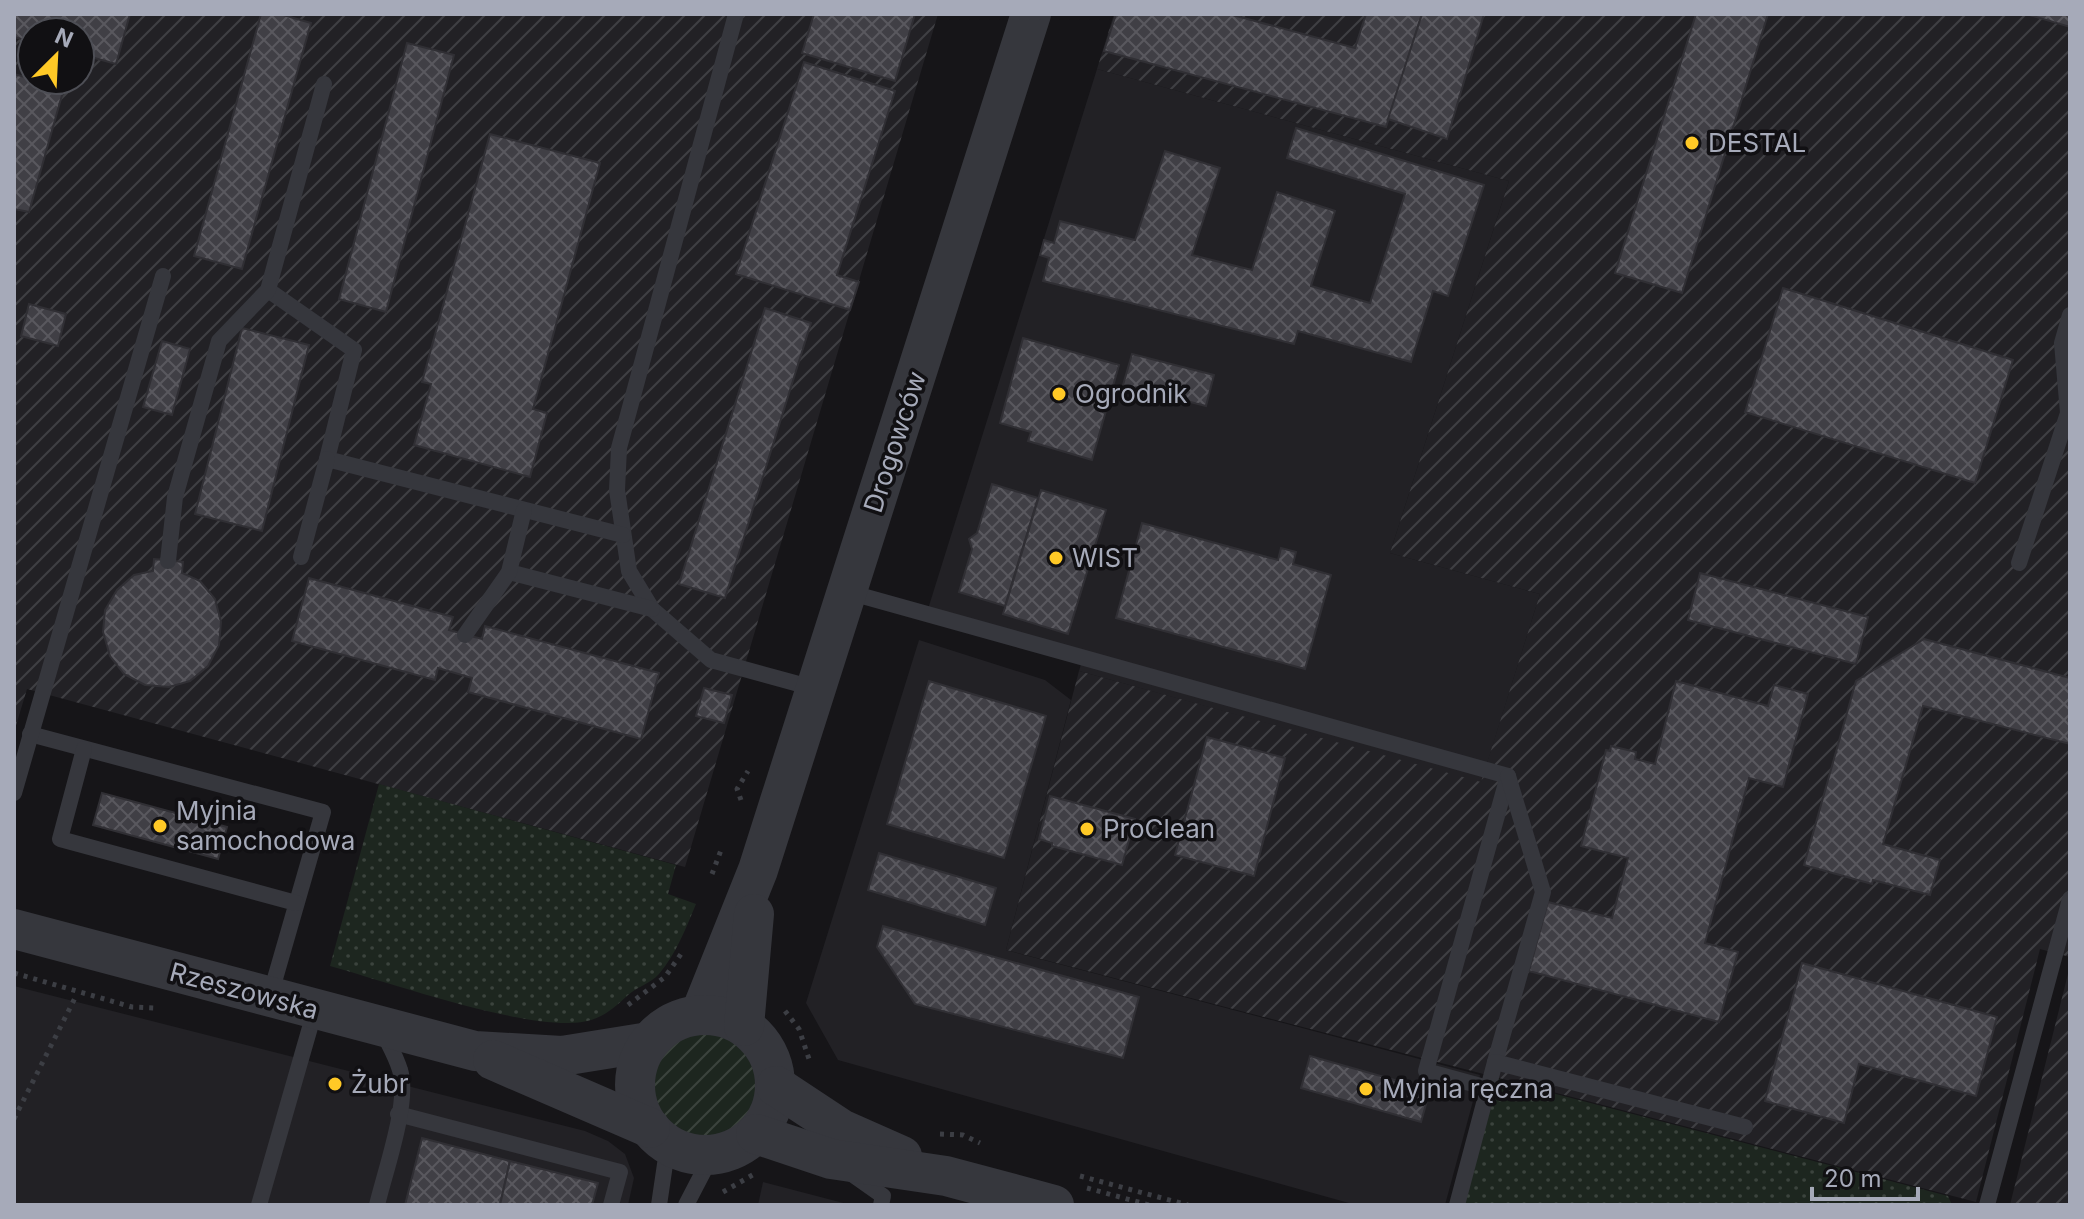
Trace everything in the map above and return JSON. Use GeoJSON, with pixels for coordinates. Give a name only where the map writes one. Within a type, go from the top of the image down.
{"type":"FeatureCollection","features":[{"type":"Feature","properties":{"kind":"street","name":"Drogowców"},"geometry":{"type":"LineString","coordinates":[[700,1015],[758,870],[1031,14]]}},
{"type":"Feature","properties":{"kind":"street","name":"Drogowców"},"geometry":{"type":"LineString","coordinates":[[744,1026],[758,870]]}},
{"type":"Feature","properties":{"kind":"street","name":"Rzeszowska"},"geometry":{"type":"LineString","coordinates":[[14,929],[475,1051],[562,1056],[649,1042]]}},
{"type":"Feature","properties":{"kind":"street"},"geometry":{"type":"LineString","coordinates":[[700,1015],[728,1018],[744,1026],[763,1044],[771,1059],[776,1086],[769,1116],[756,1134],[735,1148],[712,1155],[690,1153],[659,1136],[640,1110],[635,1081],[638,1065],[649,1042],[665,1027],[700,1015]]}},
{"type":"Feature","properties":{"kind":"street","name":"Rzeszowska"},"geometry":{"type":"LineString","coordinates":[[475,1051],[659,1136]]}},
{"type":"Feature","properties":{"kind":"street"},"geometry":{"type":"LineString","coordinates":[[776,1086],[841,1129],[946,1176]]}},
{"type":"Feature","properties":{"kind":"street"},"geometry":{"type":"LineString","coordinates":[[756,1134],[831,1159],[946,1176],[1054,1205]]}},
{"type":"Feature","properties":{"kind":"lane"},"geometry":{"type":"LineString","coordinates":[[736,14],[619,448],[617,490],[629,571],[652,609],[711,660],[817,689]]}},
{"type":"Feature","properties":{"kind":"lane"},"geometry":{"type":"LineString","coordinates":[[168,561],[175,497],[219,341],[268,290],[324,84]]}},
{"type":"Feature","properties":{"kind":"lane"},"geometry":{"type":"LineString","coordinates":[[14,793],[163,276]]}},
{"type":"Feature","properties":{"kind":"lane"},"geometry":{"type":"LineString","coordinates":[[268,290],[354,350],[301,557]]}},
{"type":"Feature","properties":{"kind":"lane"},"geometry":{"type":"LineString","coordinates":[[2019,563],[2068,413],[2062,343],[2070,315]]}},
{"type":"Feature","properties":{"kind":"lane"},"geometry":{"type":"LineString","coordinates":[[327,459],[623,535]]}},
{"type":"Feature","properties":{"kind":"lane"},"geometry":{"type":"LineString","coordinates":[[465,635],[509,572],[524,510]]}},
{"type":"Feature","properties":{"kind":"lane"},"geometry":{"type":"LineString","coordinates":[[509,572],[652,609]]}},
{"type":"Feature","properties":{"kind":"lane"},"geometry":{"type":"LineString","coordinates":[[848,592],[1508,776]]}},
{"type":"Feature","properties":{"kind":"lane"},"geometry":{"type":"LineString","coordinates":[[30,734],[323,812],[269,997]]}},
{"type":"Feature","properties":{"kind":"lane"},"geometry":{"type":"LineString","coordinates":[[84,749],[60,839],[296,903]]}},
{"type":"Feature","properties":{"kind":"lane"},"geometry":{"type":"LineString","coordinates":[[1457,1205],[1543,892],[1508,776]]}},
{"type":"Feature","properties":{"kind":"lane"},"geometry":{"type":"LineString","coordinates":[[1488,1088],[1426,1071],[1508,776]]}},
{"type":"Feature","properties":{"kind":"lane"},"geometry":{"type":"LineString","coordinates":[[1987,1205],[2070,899]]}},
{"type":"Feature","properties":{"kind":"lane"},"geometry":{"type":"LineString","coordinates":[[259,1205],[315,1010]]}},
{"type":"Feature","properties":{"kind":"lane"},"geometry":{"type":"LineString","coordinates":[[377,1205],[398,1114],[401,1071],[381,1028]]}},
{"type":"Feature","properties":{"kind":"lane"},"geometry":{"type":"LineString","coordinates":[[1495,1062],[1745,1127]]}},
{"type":"Feature","properties":{"kind":"lane"},"geometry":{"type":"LineString","coordinates":[[398,1114],[620,1172],[611,1205]]}},
{"type":"Feature","properties":{"kind":"lane"},"geometry":{"type":"LineString","coordinates":[[659,1136],[659,1205]]}},
{"type":"Feature","properties":{"kind":"lane"},"geometry":{"type":"LineString","coordinates":[[686,1205],[712,1155]]}},
{"type":"Feature","properties":{"kind":"lane"},"geometry":{"type":"LineString","coordinates":[[831,1159],[883,1196],[881,1205]]}},
{"type":"Feature","properties":{"kind":"path"},"geometry":{"type":"LineString","coordinates":[[622,1013],[665,977],[682,951]]}},
{"type":"Feature","properties":{"kind":"path"},"geometry":{"type":"LineString","coordinates":[[14,973],[109,1002]]}},
{"type":"Feature","properties":{"kind":"path"},"geometry":{"type":"LineString","coordinates":[[14,1119],[77,994]]}},
{"type":"Feature","properties":{"kind":"path"},"geometry":{"type":"LineString","coordinates":[[780,1002],[799,1029],[811,1065]]}},
{"type":"Feature","properties":{"kind":"shaded area"},"geometry":{"type":"Polygon","coordinates":[[[14,14],[938,14],[685,867],[27,689],[14,732],[14,14]]]}},
{"type":"Feature","properties":{"kind":"shaded area"},"geometry":{"type":"Polygon","coordinates":[[[1114,14],[2070,14],[2070,957],[2040,949],[1976,1202],[1006,950],[1079,671],[1481,782],[1540,594],[1390,553],[1509,181],[1097,69],[1114,14]]]}},
{"type":"Feature","properties":{"kind":"shaded area"},"geometry":{"type":"Polygon","coordinates":[[[1097,69],[1509,181],[1390,553],[1540,594],[1481,783],[1079,671],[1084,654],[928,609],[1097,69]]]}},
{"type":"Feature","properties":{"kind":"shaded area"},"geometry":{"type":"Polygon","coordinates":[[[919,640],[1045,680],[1071,700],[1006,950],[1480,1075],[1445,1205],[1356,1205],[838,1060],[806,1003],[919,640]]]}},
{"type":"Feature","properties":{"kind":"shaded area"},"geometry":{"type":"Polygon","coordinates":[[[379,784],[676,865],[668,894],[696,904],[676,949],[656,977],[607,1012],[582,1022],[558,1023],[493,1012],[330,966],[379,784]]]}},
{"type":"Feature","properties":{"kind":"shaded area"},"geometry":{"type":"Polygon","coordinates":[[[2070,966],[2070,1205],[2010,1205],[2070,966]]]}},
{"type":"Feature","properties":{"kind":"shaded area"},"geometry":{"type":"Polygon","coordinates":[[[14,986],[585,1131],[608,1141],[625,1154],[634,1178],[628,1205],[14,1205],[14,986]]]}},
{"type":"Feature","properties":{"kind":"shaded area"},"geometry":{"type":"Polygon","coordinates":[[[707,1028],[729,1033],[747,1045],[759,1063],[764,1085],[759,1107],[747,1125],[729,1137],[707,1142],[685,1137],[667,1125],[655,1107],[650,1085],[655,1063],[667,1045],[685,1033],[707,1028]]]}},
{"type":"Feature","properties":{"kind":"shaded area"},"geometry":{"type":"Polygon","coordinates":[[[1498,1079],[1948,1196],[1952,1205],[1464,1205],[1498,1079]]]}},
{"type":"Feature","properties":{"kind":"shaded area"},"geometry":{"type":"Polygon","coordinates":[[[763,1182],[851,1205],[758,1205],[763,1182]]]}},
{"type":"Feature","properties":{"kind":"building"},"geometry":{"type":"Polygon","coordinates":[[[14,14],[130,14],[116,64],[96,58],[96,16],[16,16],[14,37],[14,14]]]}},
{"type":"Feature","properties":{"kind":"building"},"geometry":{"type":"Polygon","coordinates":[[[261,14],[280,14],[311,23],[242,269],[194,256],[261,14]]]}},
{"type":"Feature","properties":{"kind":"building"},"geometry":{"type":"Polygon","coordinates":[[[814,14],[915,14],[895,81],[802,53],[814,14]]]}},
{"type":"Feature","properties":{"kind":"building"},"geometry":{"type":"Polygon","coordinates":[[[1116,14],[1229,14],[1355,48],[1366,14],[1422,14],[1386,127],[1104,51],[1116,14]]]}},
{"type":"Feature","properties":{"kind":"building"},"geometry":{"type":"Polygon","coordinates":[[[1422,14],[1484,14],[1447,139],[1388,119],[1422,14]]]}},
{"type":"Feature","properties":{"kind":"building","name":"DESTAL"},"geometry":{"type":"Polygon","coordinates":[[[1696,14],[1768,14],[1682,293],[1615,273],[1696,14]]]}},
{"type":"Feature","properties":{"kind":"building"},"geometry":{"type":"Polygon","coordinates":[[[2026,14],[2070,14],[2070,27],[2026,14]]]}},
{"type":"Feature","properties":{"kind":"building"},"geometry":{"type":"Polygon","coordinates":[[[407,43],[454,55],[386,312],[339,299],[407,43]]]}},
{"type":"Feature","properties":{"kind":"building"},"geometry":{"type":"Polygon","coordinates":[[[804,62],[895,91],[837,275],[859,282],[850,310],[736,274],[804,62]]]}},
{"type":"Feature","properties":{"kind":"building"},"geometry":{"type":"Polygon","coordinates":[[[14,74],[16,96],[62,96],[29,212],[14,209],[14,74]]]}},
{"type":"Feature","properties":{"kind":"building"},"geometry":{"type":"Polygon","coordinates":[[[1296,128],[1484,185],[1448,296],[1433,291],[1411,362],[1298,331],[1294,344],[1043,281],[1049,258],[1040,255],[1044,240],[1054,243],[1060,221],[1135,240],[1165,151],[1220,168],[1192,255],[1252,270],[1277,192],[1335,211],[1311,286],[1370,303],[1405,194],[1287,158],[1296,128]]]}},
{"type":"Feature","properties":{"kind":"building"},"geometry":{"type":"Polygon","coordinates":[[[490,134],[600,163],[533,409],[547,413],[530,477],[414,445],[431,384],[422,382],[490,134]]]}},
{"type":"Feature","properties":{"kind":"building"},"geometry":{"type":"Polygon","coordinates":[[[1783,288],[2013,360],[1975,483],[1745,412],[1783,288]]]}},
{"type":"Feature","properties":{"kind":"building"},"geometry":{"type":"Polygon","coordinates":[[[29,304],[66,314],[58,346],[21,336],[29,304]]]}},
{"type":"Feature","properties":{"kind":"building"},"geometry":{"type":"Polygon","coordinates":[[[765,308],[811,323],[725,598],[679,584],[765,308]]]}},
{"type":"Feature","properties":{"kind":"building"},"geometry":{"type":"Polygon","coordinates":[[[242,328],[309,345],[262,531],[195,514],[242,328]]]}},
{"type":"Feature","properties":{"kind":"building","name":"Ogrodnik"},"geometry":{"type":"Polygon","coordinates":[[[1023,338],[1119,365],[1092,460],[1028,441],[1031,432],[1000,423],[1023,338]]]}},
{"type":"Feature","properties":{"kind":"building"},"geometry":{"type":"Polygon","coordinates":[[[162,341],[190,349],[172,415],[143,407],[162,341]]]}},
{"type":"Feature","properties":{"kind":"building"},"geometry":{"type":"Polygon","coordinates":[[[1132,354],[1214,375],[1206,406],[1123,385],[1132,354]]]}},
{"type":"Feature","properties":{"kind":"building"},"geometry":{"type":"Polygon","coordinates":[[[992,484],[1038,498],[1005,606],[959,592],[972,549],[969,539],[977,533],[992,484]]]}},
{"type":"Feature","properties":{"kind":"building","name":"WIST"},"geometry":{"type":"Polygon","coordinates":[[[1041,490],[1106,510],[1068,634],[1003,614],[1041,490]]]}},
{"type":"Feature","properties":{"kind":"building"},"geometry":{"type":"Polygon","coordinates":[[[1142,523],[1278,560],[1281,548],[1296,552],[1293,564],[1331,575],[1305,669],[1116,618],[1142,523]]]}},
{"type":"Feature","properties":{"kind":"building"},"geometry":{"type":"Polygon","coordinates":[[[154,559],[183,562],[182,573],[200,581],[215,599],[221,622],[219,645],[208,666],[190,681],[169,687],[145,685],[124,674],[110,656],[103,632],[105,610],[117,590],[134,575],[153,571],[154,559]]]}},
{"type":"Feature","properties":{"kind":"building"},"geometry":{"type":"Polygon","coordinates":[[[1700,573],[1868,617],[1856,664],[1688,620],[1700,573]]]}},
{"type":"Feature","properties":{"kind":"building"},"geometry":{"type":"Polygon","coordinates":[[[309,578],[453,617],[449,630],[482,639],[485,626],[659,673],[641,739],[468,692],[472,678],[438,668],[435,680],[292,641],[309,578]]]}},
{"type":"Feature","properties":{"kind":"building"},"geometry":{"type":"Polygon","coordinates":[[[1924,639],[2070,678],[2070,744],[1923,706],[1883,844],[1940,860],[1930,895],[1873,880],[1872,884],[1804,865],[1856,681],[1924,639]]]}},
{"type":"Feature","properties":{"kind":"building"},"geometry":{"type":"Polygon","coordinates":[[[929,681],[1046,716],[1004,858],[887,824],[929,681]]]}},
{"type":"Feature","properties":{"kind":"building"},"geometry":{"type":"Polygon","coordinates":[[[1676,681],[1768,706],[1774,685],[1808,694],[1783,787],[1749,778],[1705,943],[1738,952],[1719,1022],[1529,971],[1548,902],[1612,918],[1628,858],[1581,846],[1606,750],[1610,751],[1611,746],[1636,752],[1635,759],[1655,764],[1676,681]]]}},
{"type":"Feature","properties":{"kind":"building"},"geometry":{"type":"Polygon","coordinates":[[[704,688],[732,695],[724,723],[696,716],[704,688]]]}},
{"type":"Feature","properties":{"kind":"building"},"geometry":{"type":"Polygon","coordinates":[[[1207,737],[1285,758],[1254,876],[1175,855],[1207,737]]]}},
{"type":"Feature","properties":{"kind":"building","name":"Myjnia samochodowa"},"geometry":{"type":"Polygon","coordinates":[[[102,793],[227,827],[218,859],[93,825],[102,793]]]}},
{"type":"Feature","properties":{"kind":"building","name":"ProClean"},"geometry":{"type":"Polygon","coordinates":[[[1050,796],[1135,819],[1122,865],[1052,846],[1052,843],[1039,839],[1050,796]]]}},
{"type":"Feature","properties":{"kind":"building"},"geometry":{"type":"Polygon","coordinates":[[[879,853],[996,888],[985,925],[868,890],[879,853]]]}},
{"type":"Feature","properties":{"kind":"building"},"geometry":{"type":"Polygon","coordinates":[[[883,926],[1139,997],[1123,1058],[915,1004],[877,947],[883,926]]]}},
{"type":"Feature","properties":{"kind":"building"},"geometry":{"type":"Polygon","coordinates":[[[1802,963],[1997,1017],[1976,1096],[1859,1064],[1844,1123],[1765,1101],[1802,963]]]}},
{"type":"Feature","properties":{"kind":"building","name":"Myjnia ręczna"},"geometry":{"type":"Polygon","coordinates":[[[1310,1056],[1430,1090],[1421,1122],[1301,1088],[1310,1056]]]}},
{"type":"Feature","properties":{"kind":"building"},"geometry":{"type":"Polygon","coordinates":[[[422,1138],[510,1161],[500,1205],[405,1205],[422,1138]]]}},
{"type":"Feature","properties":{"kind":"building"},"geometry":{"type":"Polygon","coordinates":[[[510,1161],[598,1183],[592,1205],[500,1205],[510,1161]]]}},
{"type":"Feature","properties":{"kind":"place","name":"DESTAL"},"geometry":{"type":"Point","coordinates":[1692,143]}},
{"type":"Feature","properties":{"kind":"place","name":"Ogrodnik"},"geometry":{"type":"Point","coordinates":[1059,394]}},
{"type":"Feature","properties":{"kind":"place","name":"WIST"},"geometry":{"type":"Point","coordinates":[1056,558]}},
{"type":"Feature","properties":{"kind":"place","name":"Myjnia samochodowa"},"geometry":{"type":"Point","coordinates":[160,826]}},
{"type":"Feature","properties":{"kind":"place","name":"ProClean"},"geometry":{"type":"Point","coordinates":[1087,829]}},
{"type":"Feature","properties":{"kind":"place","name":"Żubr"},"geometry":{"type":"Point","coordinates":[335,1084]}},
{"type":"Feature","properties":{"kind":"place","name":"Myjnia ręczna"},"geometry":{"type":"Point","coordinates":[1366,1089]}}]}
